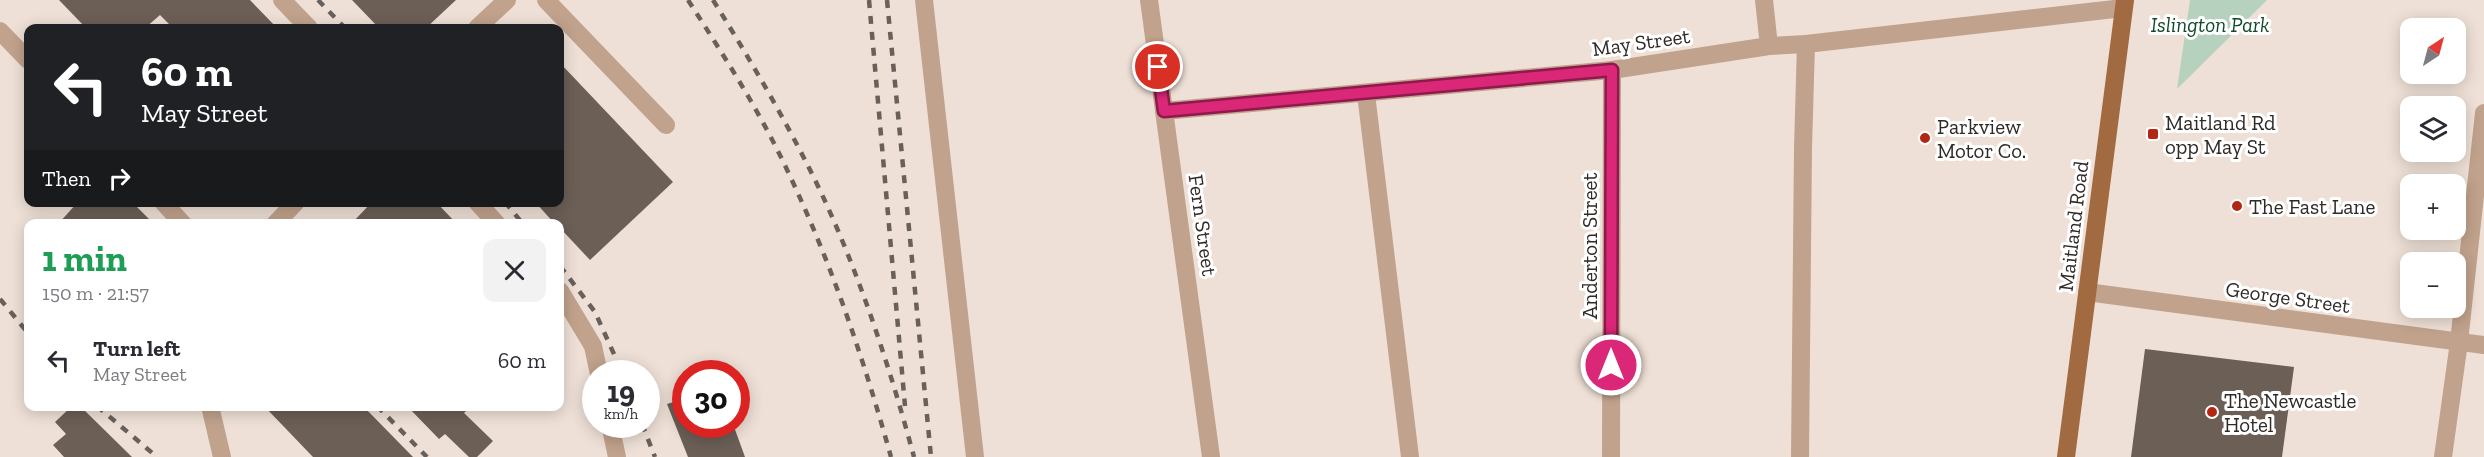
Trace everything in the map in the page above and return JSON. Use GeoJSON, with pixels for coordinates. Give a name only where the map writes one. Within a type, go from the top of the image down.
{"type":"FeatureCollection","features":[{"type":"Feature","properties":{"kind":"main road","name":"Maitland Road"},"geometry":{"type":"LineString","coordinates":[[2066,457],[2124,4]]}},
{"type":"Feature","properties":{"kind":"street"},"geometry":{"type":"LineString","coordinates":[[282,0],[305,24]]}},
{"type":"Feature","properties":{"kind":"street"},"geometry":{"type":"LineString","coordinates":[[481,24],[507,0]]}},
{"type":"Feature","properties":{"kind":"street"},"geometry":{"type":"LineString","coordinates":[[546,0],[666,125]]}},
{"type":"Feature","properties":{"kind":"street"},"geometry":{"type":"LineString","coordinates":[[924,0],[975,457]]}},
{"type":"Feature","properties":{"kind":"street","name":"Fern Street"},"geometry":{"type":"LineString","coordinates":[[1149,0],[1211,457]]}},
{"type":"Feature","properties":{"kind":"street"},"geometry":{"type":"LineString","coordinates":[[1764,0],[1769,46]]}},
{"type":"Feature","properties":{"kind":"street","name":"May Street"},"geometry":{"type":"LineString","coordinates":[[1164,111],[1612,70],[1769,46],[1806,44],[2124,4]]}},
{"type":"Feature","properties":{"kind":"street"},"geometry":{"type":"LineString","coordinates":[[0,31],[24,56]]}},
{"type":"Feature","properties":{"kind":"street"},"geometry":{"type":"LineString","coordinates":[[1800,457],[1806,44]]}},
{"type":"Feature","properties":{"kind":"street","name":"Anderton Street"},"geometry":{"type":"LineString","coordinates":[[1611,457],[1612,70]]}},
{"type":"Feature","properties":{"kind":"street"},"geometry":{"type":"LineString","coordinates":[[1366,94],[1410,457]]}},
{"type":"Feature","properties":{"kind":"street"},"geometry":{"type":"LineString","coordinates":[[2443,457],[2459,342],[2484,113]]}},
{"type":"Feature","properties":{"kind":"street"},"geometry":{"type":"LineString","coordinates":[[168,207],[178,219]]}},
{"type":"Feature","properties":{"kind":"street"},"geometry":{"type":"LineString","coordinates":[[280,219],[291,207]]}},
{"type":"Feature","properties":{"kind":"street"},"geometry":{"type":"LineString","coordinates":[[482,207],[492,219]]}},
{"type":"Feature","properties":{"kind":"street","name":"George Street"},"geometry":{"type":"LineString","coordinates":[[2087,292],[2484,345]]}},
{"type":"Feature","properties":{"kind":"street"},"geometry":{"type":"LineString","coordinates":[[564,298],[593,346],[596,360]]}},
{"type":"Feature","properties":{"kind":"street"},"geometry":{"type":"LineString","coordinates":[[211,411],[222,457]]}},
{"type":"Feature","properties":{"kind":"street"},"geometry":{"type":"LineString","coordinates":[[613,438],[617,457]]}},
{"type":"Feature","properties":{"kind":"green space","name":"Islington Park"},"geometry":{"type":"Polygon","coordinates":[[[2190,0],[2267,0],[2177,89],[2190,0]]]}},
{"type":"Feature","properties":{"kind":"building"},"geometry":{"type":"Polygon","coordinates":[[[59,0],[250,0],[273,24],[169,24],[160,15],[150,24],[82,24],[59,0]]]}},
{"type":"Feature","properties":{"kind":"building"},"geometry":{"type":"Polygon","coordinates":[[[352,0],[456,0],[430,24],[375,24],[352,0]]]}},
{"type":"Feature","properties":{"kind":"building"},"geometry":{"type":"Polygon","coordinates":[[[564,67],[673,182],[590,260],[564,232],[564,219],[550,219],[540,207],[564,207],[564,67]]]}},
{"type":"Feature","properties":{"kind":"building"},"geometry":{"type":"Polygon","coordinates":[[[73,207],[137,207],[149,219],[63,219],[73,207]]]}},
{"type":"Feature","properties":{"kind":"building"},"geometry":{"type":"Polygon","coordinates":[[[367,207],[441,207],[452,219],[356,219],[367,207]]]}},
{"type":"Feature","properties":{"kind":"building","name":"The Newcastle Hotel"},"geometry":{"type":"Polygon","coordinates":[[[2145,349],[2294,367],[2282,457],[2131,457],[2145,349]]]}},
{"type":"Feature","properties":{"kind":"building"},"geometry":{"type":"Polygon","coordinates":[[[672,402],[672,417],[667,404],[672,402]]]}},
{"type":"Feature","properties":{"kind":"building"},"geometry":{"type":"Polygon","coordinates":[[[67,411],[85,411],[132,457],[64,457],[53,445],[66,434],[55,422],[67,411]]]}},
{"type":"Feature","properties":{"kind":"building"},"geometry":{"type":"Polygon","coordinates":[[[269,411],[368,411],[413,457],[313,457],[269,411]]]}},
{"type":"Feature","properties":{"kind":"building"},"geometry":{"type":"Polygon","coordinates":[[[412,411],[466,411],[464,413],[493,441],[477,457],[469,457],[445,434],[439,439],[412,411]]]}},
{"type":"Feature","properties":{"kind":"building"},"geometry":{"type":"Polygon","coordinates":[[[680,438],[738,438],[745,457],[688,457],[680,438]]]}},
{"type":"Feature","properties":{"kind":"railway"},"geometry":{"type":"LineString","coordinates":[[318,0],[341,24]]}},
{"type":"Feature","properties":{"kind":"railway"},"geometry":{"type":"LineString","coordinates":[[688,0],[754,107],[805,208],[846,313],[891,457]]}},
{"type":"Feature","properties":{"kind":"railway"},"geometry":{"type":"LineString","coordinates":[[713,0],[784,121],[839,232],[881,344],[914,457]]}},
{"type":"Feature","properties":{"kind":"railway"},"geometry":{"type":"LineString","coordinates":[[869,0],[905,406]]}},
{"type":"Feature","properties":{"kind":"railway"},"geometry":{"type":"LineString","coordinates":[[887,0],[931,457]]}},
{"type":"Feature","properties":{"kind":"railway"},"geometry":{"type":"LineString","coordinates":[[509,207],[519,219]]}},
{"type":"Feature","properties":{"kind":"railway"},"geometry":{"type":"LineString","coordinates":[[564,271],[595,312],[617,360]]}},
{"type":"Feature","properties":{"kind":"railway"},"geometry":{"type":"LineString","coordinates":[[0,299],[24,328]]}},
{"type":"Feature","properties":{"kind":"railway"},"geometry":{"type":"LineString","coordinates":[[103,411],[157,457]]}},
{"type":"Feature","properties":{"kind":"railway"},"geometry":{"type":"LineString","coordinates":[[382,411],[427,457]]}},
{"type":"Feature","properties":{"kind":"railway"},"geometry":{"type":"LineString","coordinates":[[648,438],[655,457]]}},
{"type":"Feature","properties":{"kind":"place","name":"Maitland Rd opp May St"},"geometry":{"type":"Point","coordinates":[2153,134]}},
{"type":"Feature","properties":{"kind":"place","name":"Parkview Motor Co."},"geometry":{"type":"Point","coordinates":[1925,138]}},
{"type":"Feature","properties":{"kind":"place","name":"The Fast Lane"},"geometry":{"type":"Point","coordinates":[2237,206]}},
{"type":"Feature","properties":{"kind":"place","name":"The Newcastle Hotel"},"geometry":{"type":"Point","coordinates":[2212,412]}},
{"type":"Feature","properties":{"kind":"route"},"geometry":{"type":"LineString","coordinates":[[1158,67],[1164,111],[1612,70],[1611,365]]}}]}
